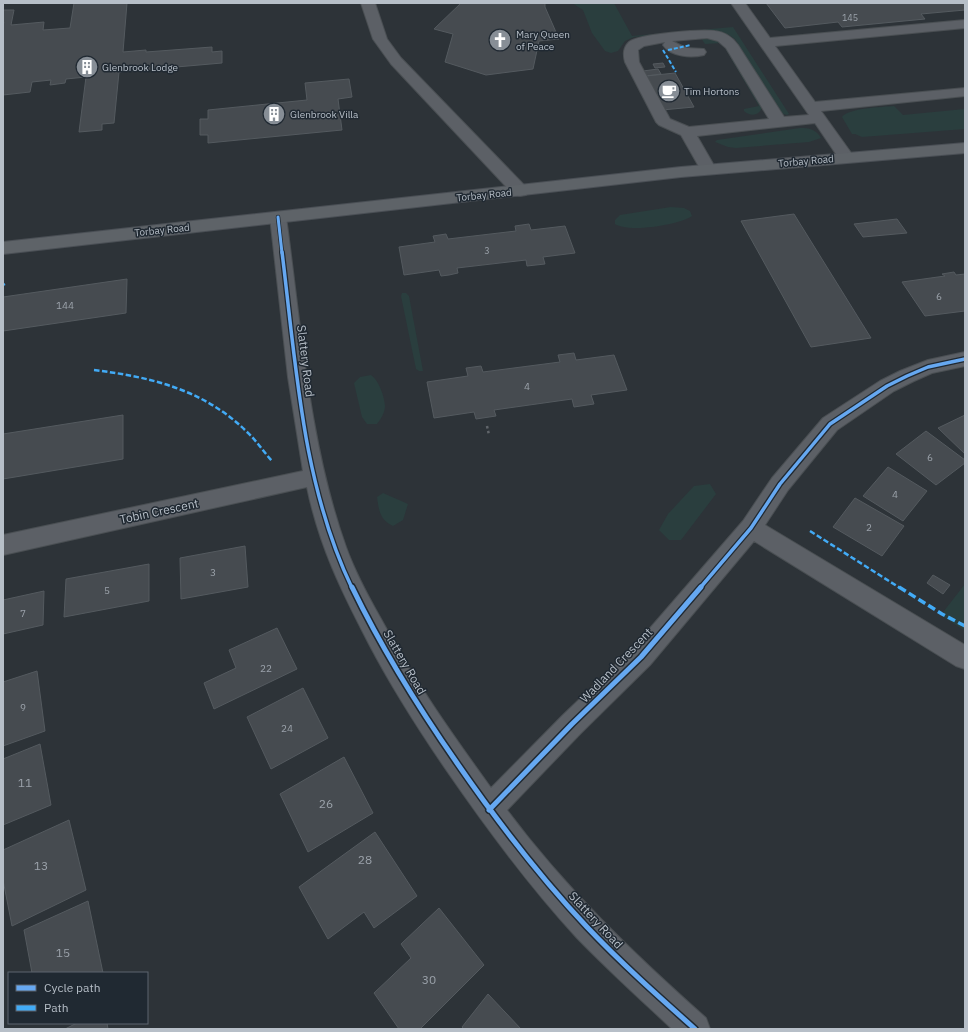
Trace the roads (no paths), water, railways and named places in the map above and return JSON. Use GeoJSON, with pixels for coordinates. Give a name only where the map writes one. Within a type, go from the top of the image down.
{"type":"FeatureCollection","features":[{"type":"Feature","properties":{"kind":"main road","name":"Torbay Road"},"geometry":{"type":"LineString","coordinates":[[3,248],[708,169],[965,148]]}},
{"type":"Feature","properties":{"kind":"street"},"geometry":{"type":"LineString","coordinates":[[368,3],[380,39],[396,61],[520,191]]}},
{"type":"Feature","properties":{"kind":"street"},"geometry":{"type":"LineString","coordinates":[[738,3],[846,157]]}},
{"type":"Feature","properties":{"kind":"street"},"geometry":{"type":"LineString","coordinates":[[766,43],[965,24]]}},
{"type":"Feature","properties":{"kind":"street"},"geometry":{"type":"LineString","coordinates":[[779,122],[729,42],[723,38],[716,35],[688,36],[640,42],[634,44],[631,48],[630,54],[632,62],[664,122],[687,132],[779,122],[815,113],[965,92]]}},
{"type":"Feature","properties":{"kind":"street"},"geometry":{"type":"LineString","coordinates":[[630,54],[644,48],[670,45],[688,36]]}},
{"type":"Feature","properties":{"kind":"street"},"geometry":{"type":"LineString","coordinates":[[670,45],[683,52],[699,52]]}},
{"type":"Feature","properties":{"kind":"street"},"geometry":{"type":"LineString","coordinates":[[687,132],[708,169]]}},
{"type":"Feature","properties":{"kind":"street","name":"Slattery Road"},"geometry":{"type":"LineString","coordinates":[[278,217],[306,432],[315,477],[331,537],[355,594],[399,676],[489,810],[527,858],[588,927],[646,985],[694,1029]]}},
{"type":"Feature","properties":{"kind":"street","name":"Wadland Crescent"},"geometry":{"type":"LineString","coordinates":[[489,810],[572,724],[641,657],[751,528],[780,484],[830,424],[847,410],[907,376],[928,367],[965,359]]}},
{"type":"Feature","properties":{"kind":"street","name":"Tobin Crescent"},"geometry":{"type":"LineString","coordinates":[[3,545],[315,477]]}},
{"type":"Feature","properties":{"kind":"street"},"geometry":{"type":"LineString","coordinates":[[751,528],[965,658]]}},
{"type":"Feature","properties":{"kind":"place","name":"Mary Queen of Peace"},"geometry":{"type":"Point","coordinates":[500,40]}},
{"type":"Feature","properties":{"kind":"place","name":"Glenbrook Lodge"},"geometry":{"type":"Point","coordinates":[87,67]}},
{"type":"Feature","properties":{"kind":"place","name":"Tim Hortons"},"geometry":{"type":"Point","coordinates":[669,91]}},
{"type":"Feature","properties":{"kind":"place","name":"Glenbrook Villa"},"geometry":{"type":"Point","coordinates":[274,114]}}]}
